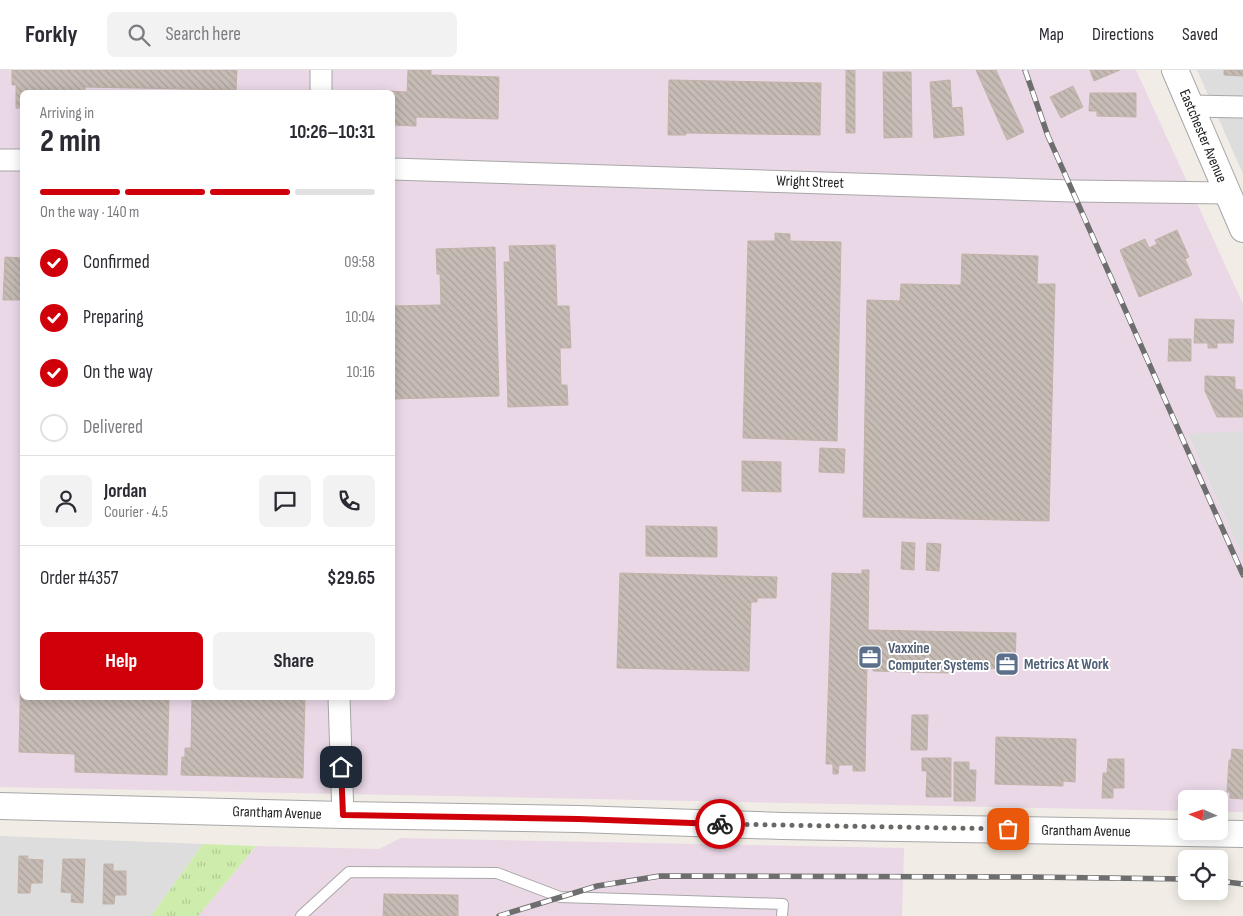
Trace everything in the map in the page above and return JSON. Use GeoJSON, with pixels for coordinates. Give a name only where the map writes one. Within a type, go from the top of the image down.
{"type":"FeatureCollection","features":[{"type":"Feature","properties":{"kind":"street"},"geometry":{"type":"LineString","coordinates":[[321,70],[321,90]]}},
{"type":"Feature","properties":{"kind":"street","name":"Eastchester Avenue"},"geometry":{"type":"LineString","coordinates":[[1175,70],[1243,229]]}},
{"type":"Feature","properties":{"kind":"street"},"geometry":{"type":"LineString","coordinates":[[1191,106],[1243,107]]}},
{"type":"Feature","properties":{"kind":"street"},"geometry":{"type":"LineString","coordinates":[[0,160],[20,160]]}},
{"type":"Feature","properties":{"kind":"street","name":"Wright Street"},"geometry":{"type":"LineString","coordinates":[[395,169],[1062,190],[1227,193]]}},
{"type":"Feature","properties":{"kind":"street"},"geometry":{"type":"LineString","coordinates":[[339,700],[343,815]]}},
{"type":"Feature","properties":{"kind":"street","name":"Grantham Avenue"},"geometry":{"type":"LineString","coordinates":[[0,806],[588,819],[782,826],[1243,834]]}},
{"type":"Feature","properties":{"kind":"lane"},"geometry":{"type":"LineString","coordinates":[[301,916],[349,872],[497,873],[560,897],[783,904],[782,916]]}},
{"type":"Feature","properties":{"kind":"shaded area"},"geometry":{"type":"Polygon","coordinates":[[[0,70],[1136,70],[1243,304],[1243,431],[1187,434],[1243,558],[1243,812],[1228,812],[1228,790],[1178,790],[1178,811],[0,787],[0,70]]]}},
{"type":"Feature","properties":{"kind":"shaded area"},"geometry":{"type":"Polygon","coordinates":[[[1197,70],[1243,70],[1243,174],[1197,70]]]}},
{"type":"Feature","properties":{"kind":"shaded area"},"geometry":{"type":"Polygon","coordinates":[[[1243,431],[1243,558],[1187,433],[1243,431]]]}},
{"type":"Feature","properties":{"kind":"shaded area"},"geometry":{"type":"Polygon","coordinates":[[[0,836],[203,844],[151,916],[0,916],[0,836]]]}},
{"type":"Feature","properties":{"kind":"shaded area"},"geometry":{"type":"Polygon","coordinates":[[[401,838],[904,848],[902,916],[198,916],[256,846],[379,849],[401,838]]]}},
{"type":"Feature","properties":{"kind":"green space"},"geometry":{"type":"Polygon","coordinates":[[[203,844],[256,846],[198,916],[151,916],[203,844]]]}},
{"type":"Feature","properties":{"kind":"building"},"geometry":{"type":"Polygon","coordinates":[[[12,70],[237,70],[236,90],[85,87],[85,90],[20,90],[20,108],[16,108],[16,85],[12,85],[12,70]]]}},
{"type":"Feature","properties":{"kind":"building"},"geometry":{"type":"Polygon","coordinates":[[[408,70],[431,70],[431,75],[499,77],[498,119],[416,117],[416,126],[395,125],[395,91],[407,92],[408,70]]]}},
{"type":"Feature","properties":{"kind":"building"},"geometry":{"type":"Polygon","coordinates":[[[846,70],[855,70],[855,133],[846,133],[846,70]]]}},
{"type":"Feature","properties":{"kind":"building"},"geometry":{"type":"Polygon","coordinates":[[[976,70],[996,70],[1024,132],[1007,140],[976,70]]]}},
{"type":"Feature","properties":{"kind":"building"},"geometry":{"type":"Polygon","coordinates":[[[1090,70],[1120,70],[1094,81],[1090,70]]]}},
{"type":"Feature","properties":{"kind":"building"},"geometry":{"type":"Polygon","coordinates":[[[1224,70],[1243,70],[1243,76],[1224,75],[1224,70]]]}},
{"type":"Feature","properties":{"kind":"building"},"geometry":{"type":"Polygon","coordinates":[[[883,72],[911,72],[912,137],[884,138],[883,72]]]}},
{"type":"Feature","properties":{"kind":"building"},"geometry":{"type":"Polygon","coordinates":[[[669,80],[821,83],[820,135],[686,133],[686,135],[668,135],[669,80]]]}},
{"type":"Feature","properties":{"kind":"building"},"geometry":{"type":"Polygon","coordinates":[[[950,80],[952,108],[962,107],[964,135],[934,138],[930,82],[950,80]]]}},
{"type":"Feature","properties":{"kind":"building"},"geometry":{"type":"Polygon","coordinates":[[[1073,86],[1083,107],[1061,118],[1050,97],[1073,86]]]}},
{"type":"Feature","properties":{"kind":"building"},"geometry":{"type":"Polygon","coordinates":[[[1090,93],[1136,93],[1136,117],[1097,116],[1097,111],[1089,111],[1090,93]]]}},
{"type":"Feature","properties":{"kind":"building"},"geometry":{"type":"Polygon","coordinates":[[[1177,230],[1189,257],[1185,259],[1192,275],[1139,297],[1120,250],[1145,239],[1149,248],[1157,244],[1155,240],[1177,230]]]}},
{"type":"Feature","properties":{"kind":"building"},"geometry":{"type":"Polygon","coordinates":[[[775,233],[790,234],[790,241],[841,242],[837,441],[743,438],[748,241],[775,241],[775,233]]]}},
{"type":"Feature","properties":{"kind":"building"},"geometry":{"type":"Polygon","coordinates":[[[555,245],[557,306],[569,306],[571,348],[560,348],[561,385],[567,385],[568,405],[508,407],[504,262],[510,262],[509,246],[555,245]]]}},
{"type":"Feature","properties":{"kind":"building"},"geometry":{"type":"Polygon","coordinates":[[[495,247],[499,396],[395,399],[395,306],[441,305],[440,274],[437,274],[436,249],[495,247]]]}},
{"type":"Feature","properties":{"kind":"building"},"geometry":{"type":"Polygon","coordinates":[[[962,254],[1038,256],[1037,284],[1055,284],[1049,521],[863,517],[867,300],[900,301],[901,284],[961,285],[962,254]]]}},
{"type":"Feature","properties":{"kind":"building"},"geometry":{"type":"Polygon","coordinates":[[[5,257],[20,258],[20,300],[3,300],[5,257]]]}},
{"type":"Feature","properties":{"kind":"building"},"geometry":{"type":"Polygon","coordinates":[[[1195,319],[1234,320],[1233,343],[1217,343],[1217,348],[1208,348],[1208,343],[1194,343],[1195,319]]]}},
{"type":"Feature","properties":{"kind":"building"},"geometry":{"type":"Polygon","coordinates":[[[1169,339],[1191,339],[1191,361],[1168,361],[1169,339]]]}},
{"type":"Feature","properties":{"kind":"building"},"geometry":{"type":"Polygon","coordinates":[[[1205,376],[1235,377],[1235,389],[1242,390],[1243,417],[1217,417],[1205,391],[1205,376]]]}},
{"type":"Feature","properties":{"kind":"building"},"geometry":{"type":"Polygon","coordinates":[[[820,448],[845,449],[844,473],[819,472],[820,448]]]}},
{"type":"Feature","properties":{"kind":"building"},"geometry":{"type":"Polygon","coordinates":[[[742,461],[781,462],[781,492],[742,491],[742,461]]]}},
{"type":"Feature","properties":{"kind":"building"},"geometry":{"type":"Polygon","coordinates":[[[646,526],[717,527],[717,557],[646,556],[646,526]]]}},
{"type":"Feature","properties":{"kind":"building"},"geometry":{"type":"Polygon","coordinates":[[[902,542],[915,543],[914,570],[901,569],[902,542]]]}},
{"type":"Feature","properties":{"kind":"building"},"geometry":{"type":"Polygon","coordinates":[[[927,543],[941,544],[939,571],[926,570],[927,543]]]}},
{"type":"Feature","properties":{"kind":"building"},"geometry":{"type":"Polygon","coordinates":[[[862,570],[869,570],[868,630],[1016,633],[1015,669],[948,667],[948,673],[873,671],[873,664],[867,664],[865,771],[853,771],[853,765],[839,765],[838,774],[833,774],[833,764],[826,764],[832,573],[862,574],[862,570]]]}},
{"type":"Feature","properties":{"kind":"building"},"geometry":{"type":"Polygon","coordinates":[[[620,573],[777,577],[776,598],[757,598],[757,602],[751,602],[749,671],[617,668],[620,573]]]}},
{"type":"Feature","properties":{"kind":"building"},"geometry":{"type":"Polygon","coordinates":[[[20,700],[169,700],[167,775],[75,772],[75,754],[19,752],[20,700]]]}},
{"type":"Feature","properties":{"kind":"building"},"geometry":{"type":"Polygon","coordinates":[[[192,700],[305,700],[303,778],[181,775],[182,757],[185,757],[185,748],[191,748],[192,700]]]}},
{"type":"Feature","properties":{"kind":"building"},"geometry":{"type":"Polygon","coordinates":[[[912,715],[928,715],[927,750],[911,750],[912,715]]]}},
{"type":"Feature","properties":{"kind":"building"},"geometry":{"type":"Polygon","coordinates":[[[996,737],[1076,739],[1075,782],[1063,781],[1063,786],[995,784],[996,737]]]}},
{"type":"Feature","properties":{"kind":"building"},"geometry":{"type":"Polygon","coordinates":[[[1232,749],[1243,750],[1243,799],[1230,798],[1230,792],[1227,790],[1229,760],[1231,760],[1232,749]]]}},
{"type":"Feature","properties":{"kind":"building"},"geometry":{"type":"Polygon","coordinates":[[[922,758],[951,758],[951,797],[926,797],[927,771],[922,771],[922,758]]]}},
{"type":"Feature","properties":{"kind":"building"},"geometry":{"type":"Polygon","coordinates":[[[1108,759],[1124,759],[1124,788],[1113,788],[1113,798],[1102,798],[1103,773],[1107,773],[1108,759]]]}},
{"type":"Feature","properties":{"kind":"building"},"geometry":{"type":"Polygon","coordinates":[[[954,762],[969,762],[969,770],[976,770],[975,801],[954,801],[954,762]]]}},
{"type":"Feature","properties":{"kind":"building"},"geometry":{"type":"Polygon","coordinates":[[[19,856],[28,856],[27,859],[43,860],[42,883],[31,883],[30,893],[18,893],[19,856]]]}},
{"type":"Feature","properties":{"kind":"building"},"geometry":{"type":"Polygon","coordinates":[[[63,859],[85,859],[83,903],[71,902],[72,893],[61,892],[63,859]]]}},
{"type":"Feature","properties":{"kind":"building"},"geometry":{"type":"Polygon","coordinates":[[[104,864],[113,864],[113,871],[126,871],[126,895],[115,895],[114,904],[103,904],[104,864]]]}},
{"type":"Feature","properties":{"kind":"building"},"geometry":{"type":"Polygon","coordinates":[[[384,894],[458,895],[458,916],[383,916],[384,894]]]}},
{"type":"Feature","properties":{"kind":"railway"},"geometry":{"type":"LineString","coordinates":[[1025,70],[1048,136],[1243,575]]}},
{"type":"Feature","properties":{"kind":"railway"},"geometry":{"type":"LineString","coordinates":[[499,916],[597,886],[660,876],[1178,879]]}},
{"type":"Feature","properties":{"kind":"railway"},"geometry":{"type":"LineString","coordinates":[[1228,882],[1243,884]]}},
{"type":"Feature","properties":{"kind":"way so far"},"geometry":{"type":"LineString","coordinates":[[720,824],[1008,829]]}},
{"type":"Feature","properties":{"kind":"place","name":"Vaxxine Computer Systems"},"geometry":{"type":"Point","coordinates":[870,657]}},
{"type":"Feature","properties":{"kind":"place","name":"Metrics At Work"},"geometry":{"type":"Point","coordinates":[1007,664]}},
{"type":"Feature","properties":{"kind":"route"},"geometry":{"type":"LineString","coordinates":[[341,767],[343,815],[578,819],[720,824]]}}]}
